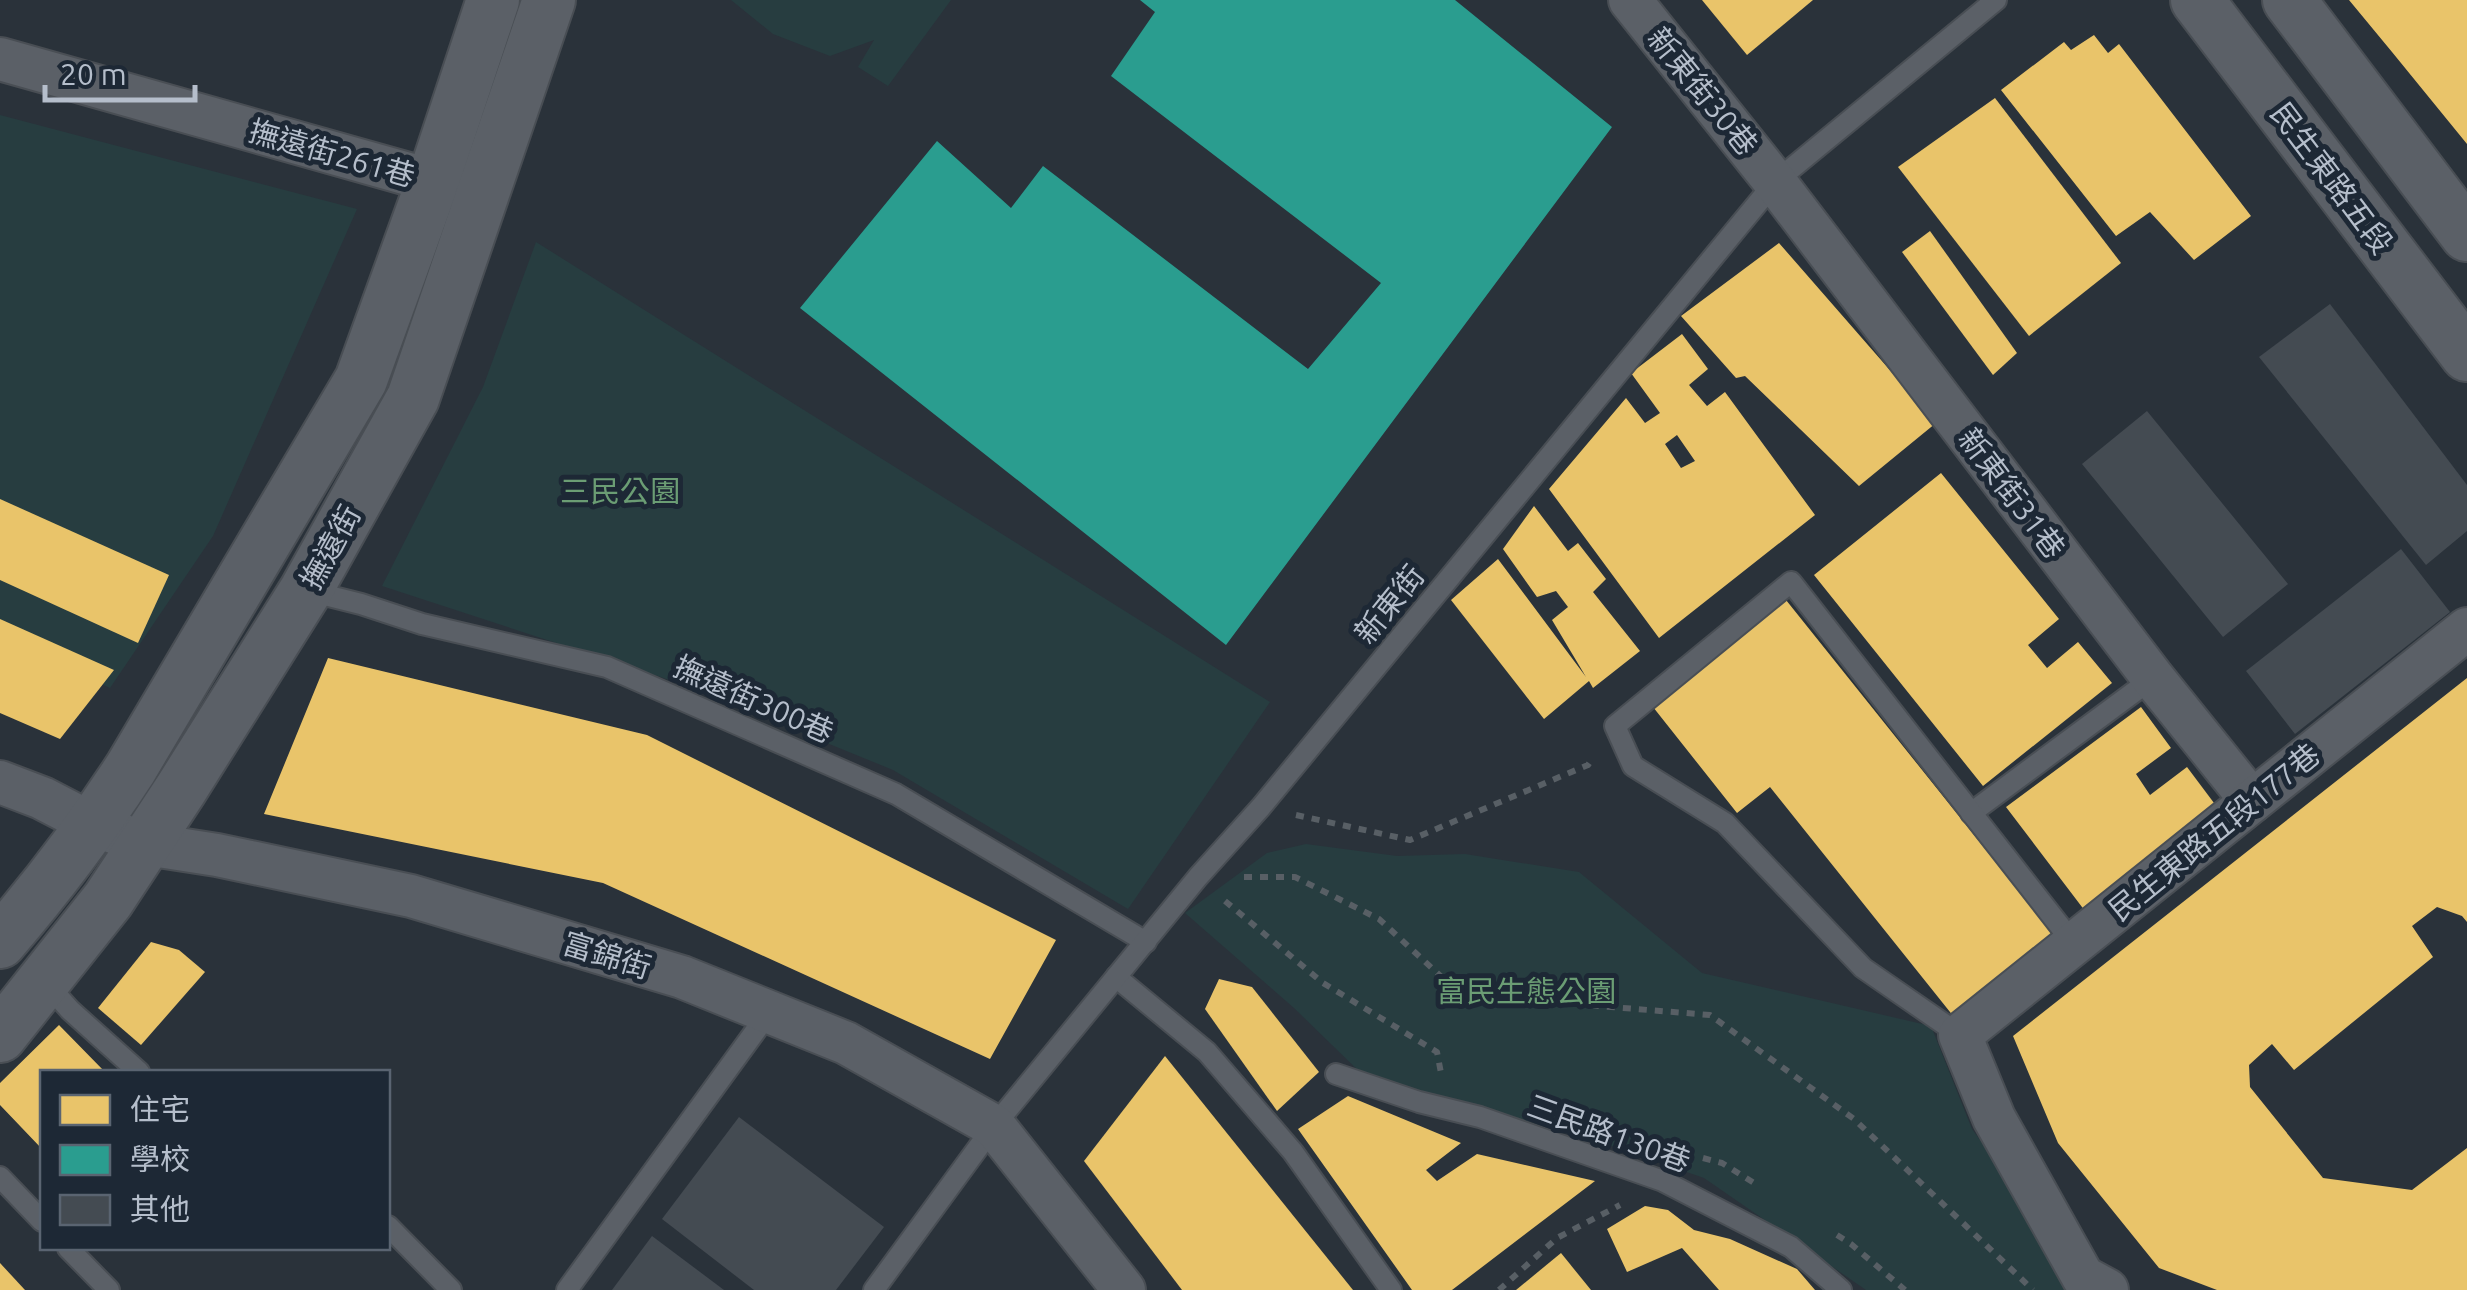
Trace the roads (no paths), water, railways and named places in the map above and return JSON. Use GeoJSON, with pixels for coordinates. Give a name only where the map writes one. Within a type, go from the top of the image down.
{"type":"FeatureCollection","features":[{"type":"Feature","properties":{"kind":"street","name":"撫遠街"},"geometry":{"type":"LineString","coordinates":[[0,942],[58,874],[132,768],[361,380],[493,0]]}},
{"type":"Feature","properties":{"kind":"street","name":"撫遠街"},"geometry":{"type":"LineString","coordinates":[[0,1036],[108,900],[146,844],[306,590],[413,398],[549,0]]}},
{"type":"Feature","properties":{"kind":"street","name":"新東街30巷"},"geometry":{"type":"LineString","coordinates":[[1630,0],[1775,182]]}},
{"type":"Feature","properties":{"kind":"street","name":"民生東路五段"},"geometry":{"type":"LineString","coordinates":[[2197,0],[2467,355]]}},
{"type":"Feature","properties":{"kind":"street"},"geometry":{"type":"LineString","coordinates":[[2289,0],[2467,236]]}},
{"type":"Feature","properties":{"kind":"street","name":"撫遠街261巷"},"geometry":{"type":"LineString","coordinates":[[0,59],[433,181]]}},
{"type":"Feature","properties":{"kind":"street","name":"新東街31巷"},"geometry":{"type":"LineString","coordinates":[[1775,182],[2153,678],[2252,801]]}},
{"type":"Feature","properties":{"kind":"street","name":"民生東路五段177巷"},"geometry":{"type":"LineString","coordinates":[[1960,1035],[2467,629]]}},
{"type":"Feature","properties":{"kind":"street","name":"富錦街"},"geometry":{"type":"LineString","coordinates":[[0,782],[146,844],[411,896],[682,977],[846,1043],[994,1126],[1124,1290]]}},
{"type":"Feature","properties":{"kind":"street"},"geometry":{"type":"LineString","coordinates":[[1960,1035],[1994,1118],[2083,1277],[2107,1290]]}},
{"type":"Feature","properties":{"kind":"lane","name":"新東街"},"geometry":{"type":"LineString","coordinates":[[874,1290],[994,1126],[1775,182],[1996,0]]}},
{"type":"Feature","properties":{"kind":"lane"},"geometry":{"type":"LineString","coordinates":[[1960,1035],[1863,968],[1724,823],[1632,766],[1616,726],[1791,582],[2074,944]]}},
{"type":"Feature","properties":{"kind":"lane","name":"撫遠街300巷"},"geometry":{"type":"LineString","coordinates":[[306,590],[422,624],[607,668],[896,794],[1146,942]]}},
{"type":"Feature","properties":{"kind":"lane"},"geometry":{"type":"LineString","coordinates":[[1971,813],[2153,678]]}},
{"type":"Feature","properties":{"kind":"lane"},"geometry":{"type":"LineString","coordinates":[[1116,977],[1207,1052],[1294,1152],[1392,1290]]}},
{"type":"Feature","properties":{"kind":"lane"},"geometry":{"type":"LineString","coordinates":[[45,982],[70,1010],[138,1070]]}},
{"type":"Feature","properties":{"kind":"lane"},"geometry":{"type":"LineString","coordinates":[[567,1290],[770,1011]]}},
{"type":"Feature","properties":{"kind":"lane","name":"三民路130巷"},"geometry":{"type":"LineString","coordinates":[[1336,1074],[1419,1102],[1480,1117],[1663,1181],[1791,1247],[1841,1290]]}},
{"type":"Feature","properties":{"kind":"lane"},"geometry":{"type":"LineString","coordinates":[[0,1177],[40,1219]]}},
{"type":"Feature","properties":{"kind":"lane"},"geometry":{"type":"LineString","coordinates":[[390,1228],[451,1290]]}},
{"type":"Feature","properties":{"kind":"lane"},"geometry":{"type":"LineString","coordinates":[[70,1250],[109,1290]]}},
{"type":"Feature","properties":{"kind":"park label","name":"三民公園"},"geometry":{"type":"Point","coordinates":[620,491]}},
{"type":"Feature","properties":{"kind":"park label","name":"富民生態公園"},"geometry":{"type":"Point","coordinates":[1526,991]}}]}
